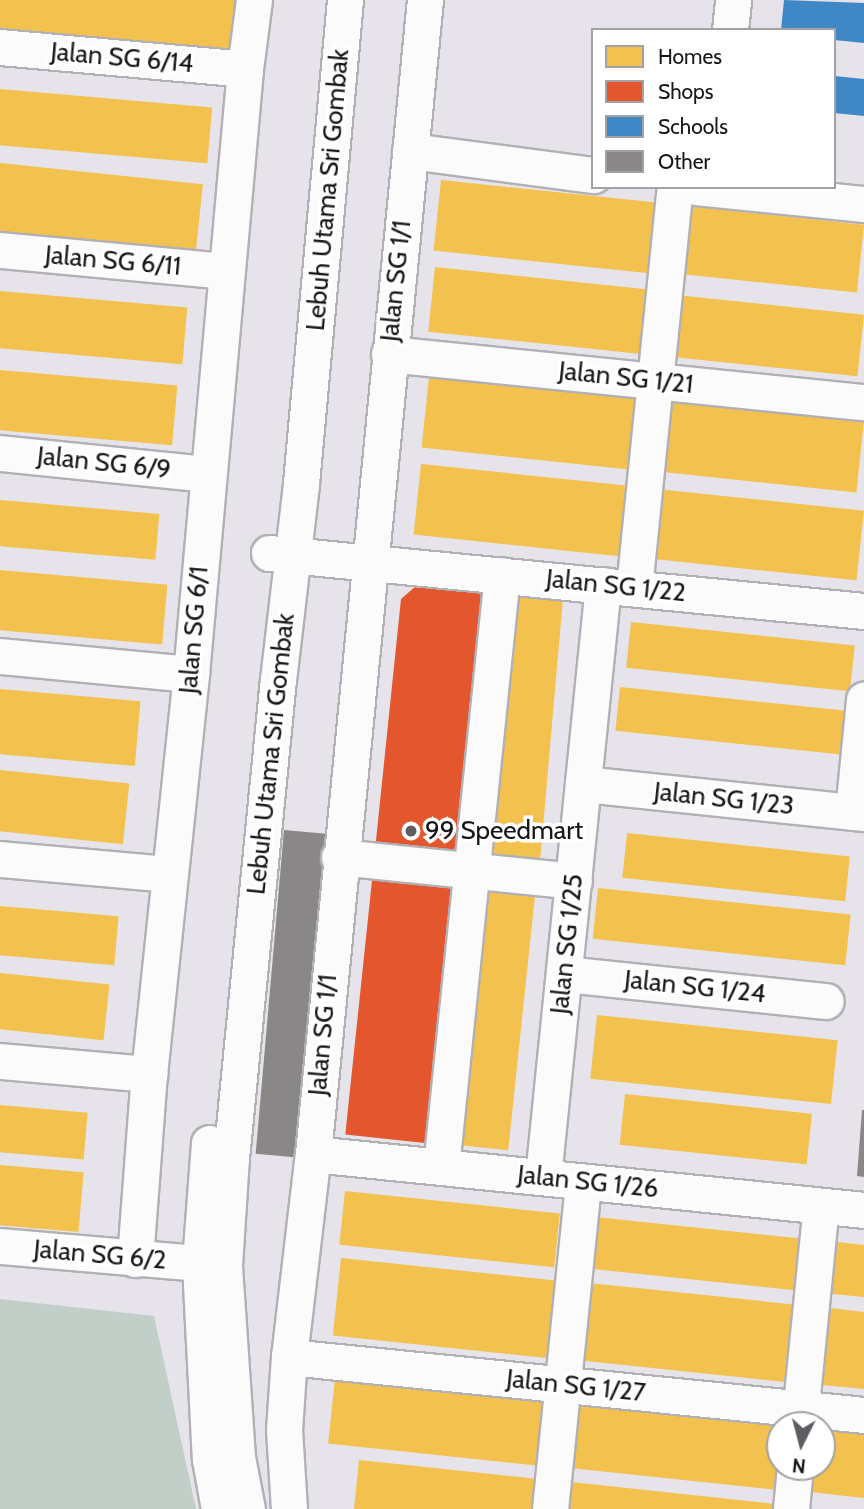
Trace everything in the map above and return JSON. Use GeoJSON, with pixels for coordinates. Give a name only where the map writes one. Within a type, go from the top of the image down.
{"type":"FeatureCollection","features":[{"type":"Feature","properties":{"kind":"street","name":"Jalan SG 6/1"},"geometry":{"type":"LineString","coordinates":[[135,1259],[149,1074],[191,674],[226,271],[254,0]]}},
{"type":"Feature","properties":{"kind":"street","name":"Lebuh Utama Sri Gombak"},"geometry":{"type":"LineString","coordinates":[[281,554],[321,0]]}},
{"type":"Feature","properties":{"kind":"street","name":"Lebuh Utama Sri Gombak"},"geometry":{"type":"LineString","coordinates":[[247,1509],[237,1457],[212,1265],[201,1220],[345,0]]}},
{"type":"Feature","properties":{"kind":"street","name":"Jalan SG 1/1"},"geometry":{"type":"LineString","coordinates":[[289,1509],[285,1430],[289,1356],[313,1154],[339,857],[425,0]]}},
{"type":"Feature","properties":{"kind":"street"},"geometry":{"type":"LineString","coordinates":[[730,28],[733,0]]}},
{"type":"Feature","properties":{"kind":"street","name":"Jalan SG 6/14"},"geometry":{"type":"LineString","coordinates":[[0,47],[245,69]]}},
{"type":"Feature","properties":{"kind":"street"},"geometry":{"type":"LineString","coordinates":[[410,151],[591,174]]}},
{"type":"Feature","properties":{"kind":"street","name":"Jalan SG 1/25"},"geometry":{"type":"LineString","coordinates":[[543,1177],[583,785],[655,381],[675,189]]}},
{"type":"Feature","properties":{"kind":"street"},"geometry":{"type":"LineString","coordinates":[[716,189],[864,204]]}},
{"type":"Feature","properties":{"kind":"street","name":"Jalan SG 6/11"},"geometry":{"type":"LineString","coordinates":[[0,250],[226,271]]}},
{"type":"Feature","properties":{"kind":"street","name":"Jalan SG 1/21"},"geometry":{"type":"LineString","coordinates":[[389,354],[864,402]]}},
{"type":"Feature","properties":{"kind":"street","name":"Jalan SG 6/9"},"geometry":{"type":"LineString","coordinates":[[0,453],[208,474]]}},
{"type":"Feature","properties":{"kind":"street"},"geometry":{"type":"LineString","coordinates":[[281,554],[368,561]]}},
{"type":"Feature","properties":{"kind":"street","name":"Jalan SG 1/22"},"geometry":{"type":"LineString","coordinates":[[368,561],[864,611]]}},
{"type":"Feature","properties":{"kind":"street"},"geometry":{"type":"LineString","coordinates":[[441,1167],[502,575]]}},
{"type":"Feature","properties":{"kind":"street"},"geometry":{"type":"LineString","coordinates":[[0,656],[191,674]]}},
{"type":"Feature","properties":{"kind":"street"},"geometry":{"type":"LineString","coordinates":[[858,812],[864,699]]}},
{"type":"Feature","properties":{"kind":"street","name":"Jalan SG 1/23"},"geometry":{"type":"LineString","coordinates":[[583,785],[858,812]]}},
{"type":"Feature","properties":{"kind":"street"},"geometry":{"type":"LineString","coordinates":[[339,857],[573,881]]}},
{"type":"Feature","properties":{"kind":"street"},"geometry":{"type":"LineString","coordinates":[[0,859],[169,874]]}},
{"type":"Feature","properties":{"kind":"street","name":"Jalan SG 1/24"},"geometry":{"type":"LineString","coordinates":[[564,974],[826,1001]]}},
{"type":"Feature","properties":{"kind":"street"},"geometry":{"type":"LineString","coordinates":[[0,1062],[149,1074]]}},
{"type":"Feature","properties":{"kind":"street","name":"Jalan SG 1/26"},"geometry":{"type":"LineString","coordinates":[[313,1154],[864,1210]]}},
{"type":"Feature","properties":{"kind":"street"},"geometry":{"type":"LineString","coordinates":[[551,1509],[583,1182]]}},
{"type":"Feature","properties":{"kind":"street"},"geometry":{"type":"LineString","coordinates":[[801,1411],[821,1206]]}},
{"type":"Feature","properties":{"kind":"street","name":"Jalan SG 6/2"},"geometry":{"type":"LineString","coordinates":[[0,1246],[212,1265]]}},
{"type":"Feature","properties":{"kind":"street","name":"Lebuh Utama Sri Gombak"},"geometry":{"type":"LineString","coordinates":[[212,1265],[209,1459],[219,1509]]}},
{"type":"Feature","properties":{"kind":"street","name":"Jalan SG 1/27"},"geometry":{"type":"LineString","coordinates":[[289,1356],[563,1384],[766,1412]]}},
{"type":"Feature","properties":{"kind":"street","name":"Jalan SG 1/27"},"geometry":{"type":"LineString","coordinates":[[836,1416],[864,1415]]}},
{"type":"Feature","properties":{"kind":"street"},"geometry":{"type":"LineString","coordinates":[[791,1509],[794,1481]]}},
{"type":"Feature","properties":{"kind":"shaded area"},"geometry":{"type":"Polygon","coordinates":[[[0,1299],[154,1316],[196,1509],[0,1509],[0,1299]]]}},
{"type":"Feature","properties":{"kind":"building: Homes"},"geometry":{"type":"Polygon","coordinates":[[[0,0],[238,0],[233,54],[0,32],[0,0]]]}},
{"type":"Feature","properties":{"kind":"building: Homes"},"geometry":{"type":"Polygon","coordinates":[[[0,89],[212,108],[207,163],[0,145],[0,89]]]}},
{"type":"Feature","properties":{"kind":"building: Homes"},"geometry":{"type":"Polygon","coordinates":[[[0,163],[203,184],[195,255],[0,234],[0,163]]]}},
{"type":"Feature","properties":{"kind":"building: Homes"},"geometry":{"type":"Polygon","coordinates":[[[441,180],[666,204],[658,274],[434,251],[441,180]]]}},
{"type":"Feature","properties":{"kind":"building: Homes"},"geometry":{"type":"Polygon","coordinates":[[[685,206],[864,225],[857,292],[678,274],[685,206]]]}},
{"type":"Feature","properties":{"kind":"building: Homes"},"geometry":{"type":"Polygon","coordinates":[[[435,267],[653,290],[646,355],[428,332],[435,267]]]}},
{"type":"Feature","properties":{"kind":"building: Homes"},"geometry":{"type":"Polygon","coordinates":[[[0,291],[187,307],[182,364],[0,348],[0,291]]]}},
{"type":"Feature","properties":{"kind":"building: Homes"},"geometry":{"type":"Polygon","coordinates":[[[677,295],[864,315],[857,376],[671,357],[677,295]]]}},
{"type":"Feature","properties":{"kind":"building: Homes"},"geometry":{"type":"Polygon","coordinates":[[[0,370],[177,386],[172,445],[0,430],[0,370]]]}},
{"type":"Feature","properties":{"kind":"building: Homes"},"geometry":{"type":"Polygon","coordinates":[[[429,377],[644,400],[636,470],[422,448],[429,377]]]}},
{"type":"Feature","properties":{"kind":"building: Homes"},"geometry":{"type":"Polygon","coordinates":[[[666,400],[864,421],[856,492],[658,472],[666,400]]]}},
{"type":"Feature","properties":{"kind":"building: Homes"},"geometry":{"type":"Polygon","coordinates":[[[421,464],[636,487],[628,557],[414,535],[421,464]]]}},
{"type":"Feature","properties":{"kind":"building: Homes"},"geometry":{"type":"Polygon","coordinates":[[[657,489],[864,511],[857,580],[650,559],[657,489]]]}},
{"type":"Feature","properties":{"kind":"building: Homes"},"geometry":{"type":"Polygon","coordinates":[[[0,500],[159,514],[155,560],[0,546],[0,500]]]}},
{"type":"Feature","properties":{"kind":"building: Homes"},"geometry":{"type":"Polygon","coordinates":[[[0,570],[167,585],[162,644],[0,630],[0,570]]]}},
{"type":"Feature","properties":{"kind":"building: Homes"},"geometry":{"type":"Polygon","coordinates":[[[510,596],[563,601],[540,866],[487,861],[510,596]]]}},
{"type":"Feature","properties":{"kind":"building: Homes"},"geometry":{"type":"Polygon","coordinates":[[[631,622],[855,646],[850,691],[626,668],[631,622]]]}},
{"type":"Feature","properties":{"kind":"building: Homes"},"geometry":{"type":"Polygon","coordinates":[[[620,687],[849,711],[844,755],[615,731],[620,687]]]}},
{"type":"Feature","properties":{"kind":"building: Homes"},"geometry":{"type":"Polygon","coordinates":[[[0,689],[140,701],[135,766],[0,754],[0,689]]]}},
{"type":"Feature","properties":{"kind":"building: Homes"},"geometry":{"type":"Polygon","coordinates":[[[0,770],[129,784],[123,844],[0,831],[0,770]]]}},
{"type":"Feature","properties":{"kind":"building: Homes"},"geometry":{"type":"Polygon","coordinates":[[[627,833],[850,856],[845,901],[622,878],[627,833]]]}},
{"type":"Feature","properties":{"kind":"building: Homes"},"geometry":{"type":"Polygon","coordinates":[[[481,883],[536,889],[508,1150],[454,1145],[481,883]]]}},
{"type":"Feature","properties":{"kind":"building: Homes"},"geometry":{"type":"Polygon","coordinates":[[[598,888],[851,915],[845,965],[593,939],[598,888]]]}},
{"type":"Feature","properties":{"kind":"building: Homes"},"geometry":{"type":"Polygon","coordinates":[[[0,906],[119,916],[114,965],[0,955],[0,906]]]}},
{"type":"Feature","properties":{"kind":"building: Homes"},"geometry":{"type":"Polygon","coordinates":[[[0,973],[109,984],[104,1040],[0,1029],[0,973]]]}},
{"type":"Feature","properties":{"kind":"building: Homes"},"geometry":{"type":"Polygon","coordinates":[[[597,1015],[838,1040],[831,1104],[590,1079],[597,1015]]]}},
{"type":"Feature","properties":{"kind":"building: Homes"},"geometry":{"type":"Polygon","coordinates":[[[625,1094],[812,1114],[807,1164],[620,1145],[625,1094]]]}},
{"type":"Feature","properties":{"kind":"building: Homes"},"geometry":{"type":"Polygon","coordinates":[[[0,1105],[88,1113],[84,1159],[0,1152],[0,1105]]]}},
{"type":"Feature","properties":{"kind":"building: Homes"},"geometry":{"type":"Polygon","coordinates":[[[0,1165],[84,1172],[78,1232],[0,1225],[0,1165]]]}},
{"type":"Feature","properties":{"kind":"building: Homes"},"geometry":{"type":"Polygon","coordinates":[[[345,1191],[560,1214],[554,1267],[339,1245],[345,1191]]]}},
{"type":"Feature","properties":{"kind":"building: Homes"},"geometry":{"type":"Polygon","coordinates":[[[586,1216],[803,1239],[797,1291],[581,1268],[586,1216]]]}},
{"type":"Feature","properties":{"kind":"building: Homes"},"geometry":{"type":"Polygon","coordinates":[[[828,1241],[864,1245],[864,1297],[822,1293],[828,1241]]]}},
{"type":"Feature","properties":{"kind":"building: Homes"},"geometry":{"type":"Polygon","coordinates":[[[341,1258],[558,1281],[550,1358],[333,1336],[341,1258]]]}},
{"type":"Feature","properties":{"kind":"building: Homes"},"geometry":{"type":"Polygon","coordinates":[[[580,1282],[796,1305],[788,1382],[572,1360],[580,1282]]]}},
{"type":"Feature","properties":{"kind":"building: Homes"},"geometry":{"type":"Polygon","coordinates":[[[821,1307],[864,1312],[864,1389],[813,1384],[821,1307]]]}},
{"type":"Feature","properties":{"kind":"building: Homes"},"geometry":{"type":"Polygon","coordinates":[[[336,1369],[549,1391],[541,1466],[328,1444],[336,1369]]]}},
{"type":"Feature","properties":{"kind":"building: Homes"},"geometry":{"type":"Polygon","coordinates":[[[573,1395],[766,1415],[766,1481],[776,1481],[775,1490],[565,1468],[573,1395]]]}},
{"type":"Feature","properties":{"kind":"building: Homes"},"geometry":{"type":"Polygon","coordinates":[[[836,1425],[864,1426],[864,1498],[801,1491],[802,1481],[836,1481],[836,1425]]]}},
{"type":"Feature","properties":{"kind":"building: Homes"},"geometry":{"type":"Polygon","coordinates":[[[359,1460],[547,1480],[543,1509],[354,1509],[359,1460]]]}},
{"type":"Feature","properties":{"kind":"building: Homes"},"geometry":{"type":"Polygon","coordinates":[[[562,1481],[775,1504],[774,1509],[559,1509],[562,1481]]]}},
{"type":"Feature","properties":{"kind":"building: Shops"},"geometry":{"type":"Polygon","coordinates":[[[416,586],[489,593],[463,858],[375,850],[401,599],[416,586]]]}},
{"type":"Feature","properties":{"kind":"building: Shops"},"geometry":{"type":"Polygon","coordinates":[[[373,871],[460,880],[432,1144],[345,1135],[373,871]]]}},
{"type":"Feature","properties":{"kind":"building: Schools"},"geometry":{"type":"Polygon","coordinates":[[[784,0],[864,3],[864,43],[836,40],[836,28],[781,28],[784,0]]]}},
{"type":"Feature","properties":{"kind":"building: Schools"},"geometry":{"type":"Polygon","coordinates":[[[836,76],[864,79],[864,116],[836,113],[836,76]]]}},
{"type":"Feature","properties":{"kind":"building: Other"},"geometry":{"type":"Polygon","coordinates":[[[284,830],[326,834],[298,1157],[256,1154],[284,830]]]}},
{"type":"Feature","properties":{"kind":"building: Other"},"geometry":{"type":"Polygon","coordinates":[[[864,1110],[864,1177],[857,1176],[864,1110]]]}},
{"type":"Feature","properties":{"kind":"place","name":"99 Speedmart"},"geometry":{"type":"Point","coordinates":[411,831]}}]}
